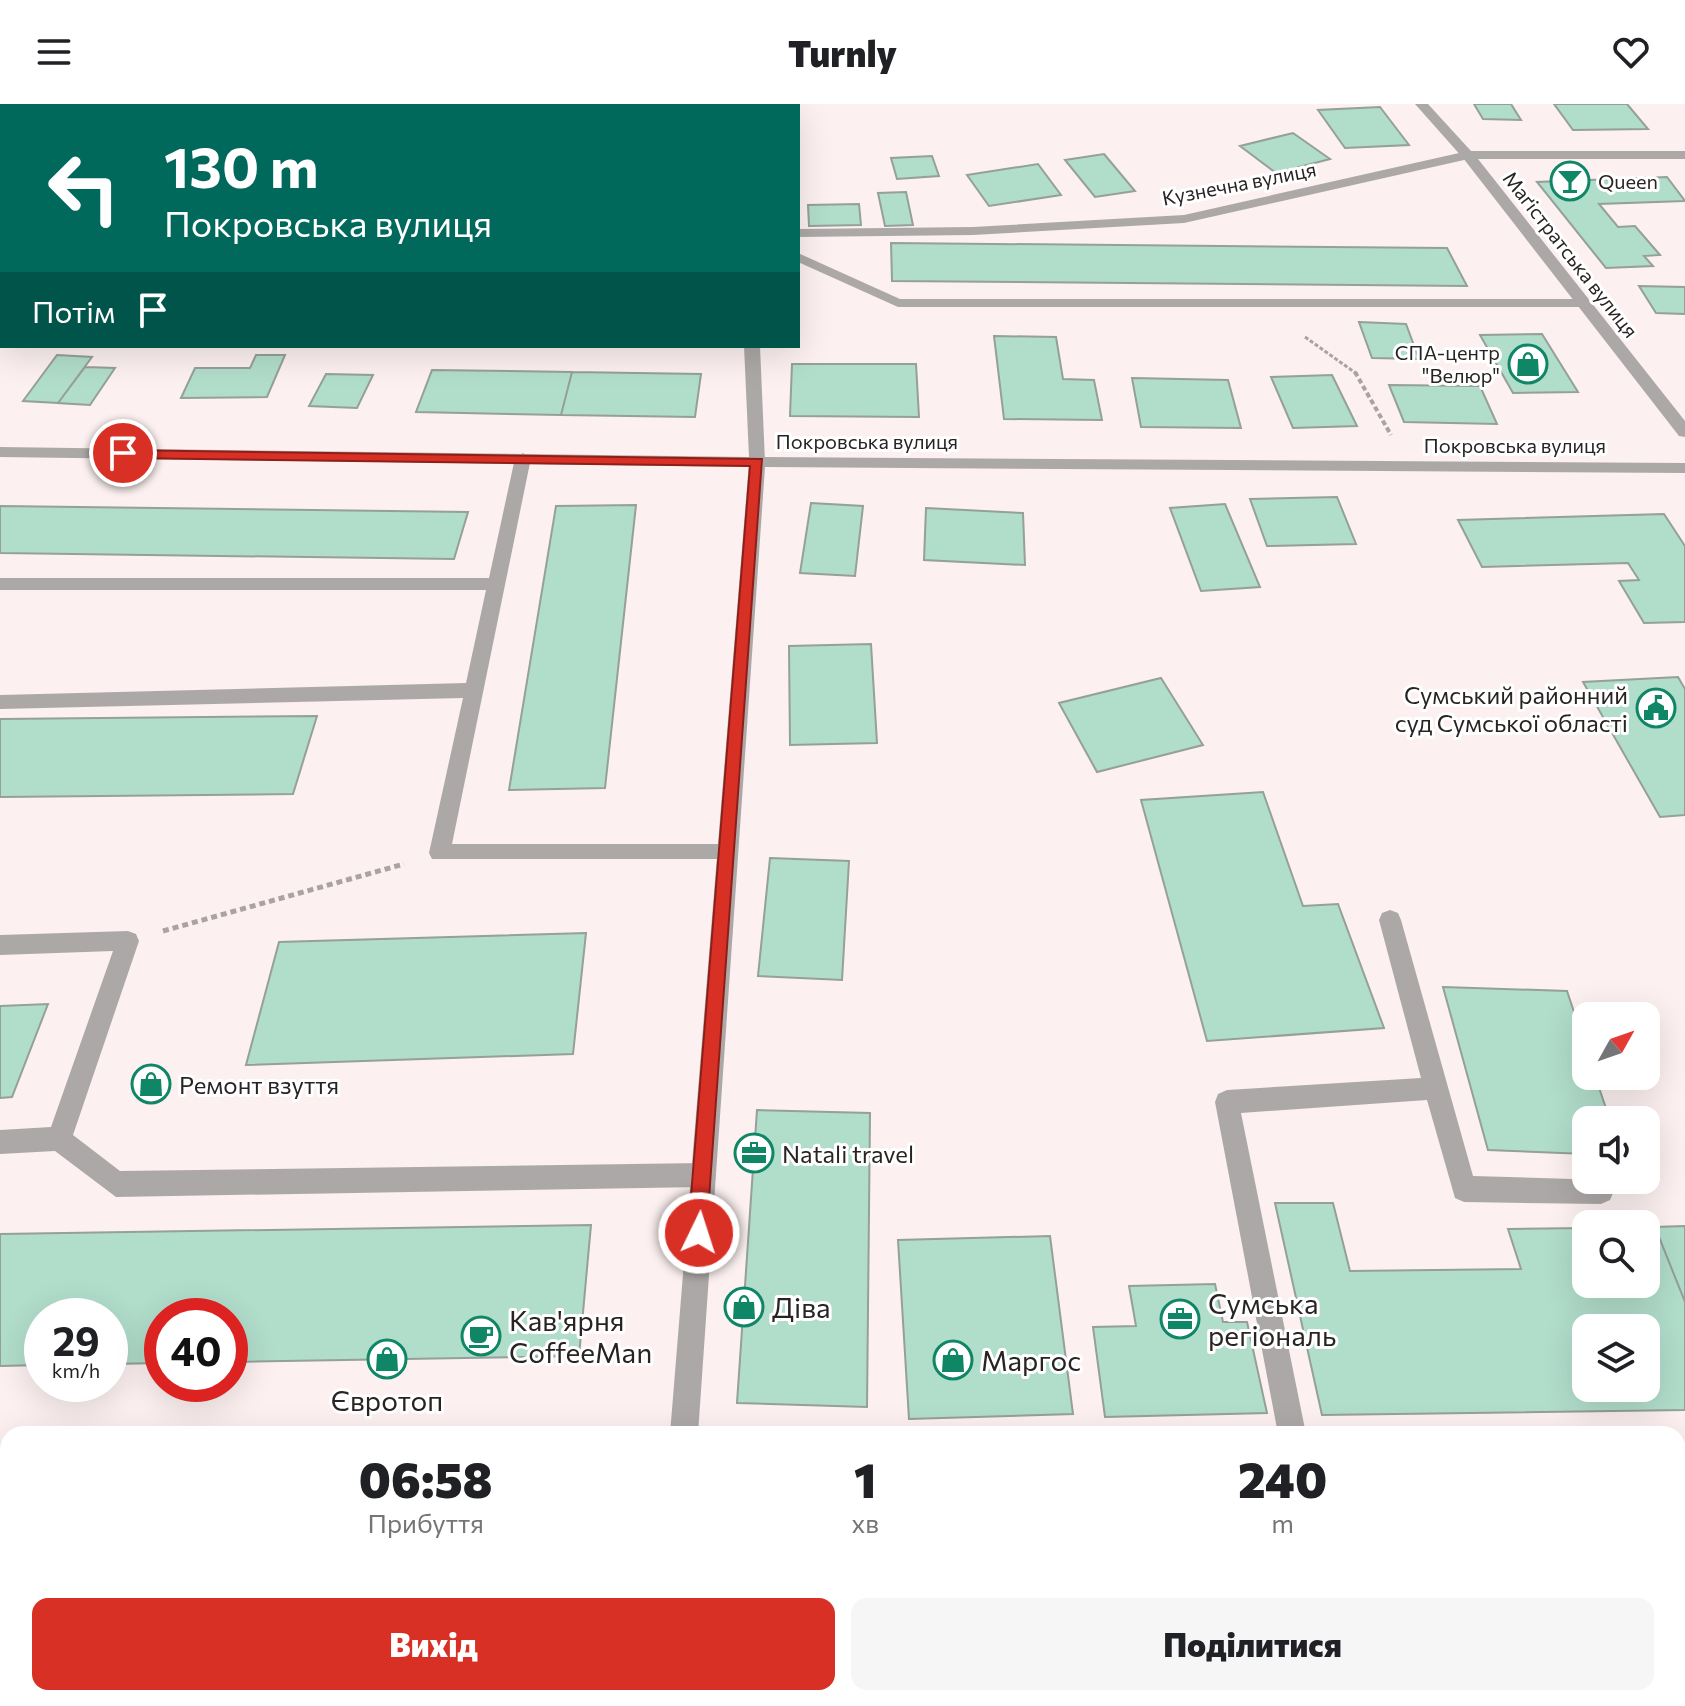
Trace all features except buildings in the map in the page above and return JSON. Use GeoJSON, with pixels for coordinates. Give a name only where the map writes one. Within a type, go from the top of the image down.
{"type":"FeatureCollection","features":[{"type":"Feature","properties":{"kind":"street","name":"Маґістратська вулиця"},"geometry":{"type":"LineString","coordinates":[[1421,104],[1468,155],[1685,432]]}},
{"type":"Feature","properties":{"kind":"street","name":"Кузнечна вулиця"},"geometry":{"type":"LineString","coordinates":[[800,233],[973,231],[1184,219],[1468,155],[1685,155]]}},
{"type":"Feature","properties":{"kind":"street"},"geometry":{"type":"LineString","coordinates":[[800,258],[898,303],[1584,303]]}},
{"type":"Feature","properties":{"kind":"street"},"geometry":{"type":"LineString","coordinates":[[685,1426],[757,462],[752,348]]}},
{"type":"Feature","properties":{"kind":"street","name":"Покровська вулиця"},"geometry":{"type":"LineString","coordinates":[[0,452],[757,462],[1685,468]]}},
{"type":"Feature","properties":{"kind":"street"},"geometry":{"type":"LineString","coordinates":[[523,458],[440,853],[727,853]]}},
{"type":"Feature","properties":{"kind":"street"},"geometry":{"type":"LineString","coordinates":[[0,584],[496,584]]}},
{"type":"Feature","properties":{"kind":"street"},"geometry":{"type":"LineString","coordinates":[[0,702],[475,690]]}},
{"type":"Feature","properties":{"kind":"street"},"geometry":{"type":"LineString","coordinates":[[1390,920],[1464,1189],[1572,1191]]}},
{"type":"Feature","properties":{"kind":"street"},"geometry":{"type":"LineString","coordinates":[[0,945],[128,941],[59,1139]]}},
{"type":"Feature","properties":{"kind":"street"},"geometry":{"type":"LineString","coordinates":[[1290,1426],[1227,1102],[1436,1088]]}},
{"type":"Feature","properties":{"kind":"street"},"geometry":{"type":"LineString","coordinates":[[0,1142],[59,1139],[116,1184],[703,1175]]}},
{"type":"Feature","properties":{"kind":"path"},"geometry":{"type":"LineString","coordinates":[[1260,305],[1357,373],[1395,443]]}},
{"type":"Feature","properties":{"kind":"path"},"geometry":{"type":"LineString","coordinates":[[128,941],[440,853]]}},
{"type":"Feature","properties":{"kind":"place","name":"Queen"},"geometry":{"type":"Point","coordinates":[1570,181]}},
{"type":"Feature","properties":{"kind":"place","name":"СПА-центр \"Велюр\""},"geometry":{"type":"Point","coordinates":[1528,364]}},
{"type":"Feature","properties":{"kind":"place","name":"Сумський районний суд Сумської області"},"geometry":{"type":"Point","coordinates":[1656,708]}},
{"type":"Feature","properties":{"kind":"place","name":"Ремонт взуття"},"geometry":{"type":"Point","coordinates":[151,1084]}},
{"type":"Feature","properties":{"kind":"place","name":"Natali travel"},"geometry":{"type":"Point","coordinates":[754,1153]}},
{"type":"Feature","properties":{"kind":"place","name":"Діва"},"geometry":{"type":"Point","coordinates":[744,1307]}},
{"type":"Feature","properties":{"kind":"place","name":"Сумська регіональ"},"geometry":{"type":"Point","coordinates":[1180,1319]}},
{"type":"Feature","properties":{"kind":"place","name":"Кав'ярня CoffeeMan"},"geometry":{"type":"Point","coordinates":[481,1336]}},
{"type":"Feature","properties":{"kind":"place","name":"Євротоп"},"geometry":{"type":"Point","coordinates":[387,1359]}},
{"type":"Feature","properties":{"kind":"place","name":"Маргос"},"geometry":{"type":"Point","coordinates":[953,1360]}},
{"type":"Feature","properties":{"kind":"route"},"geometry":{"type":"LineString","coordinates":[[123,453],[757,462],[699,1233]]}}]}
